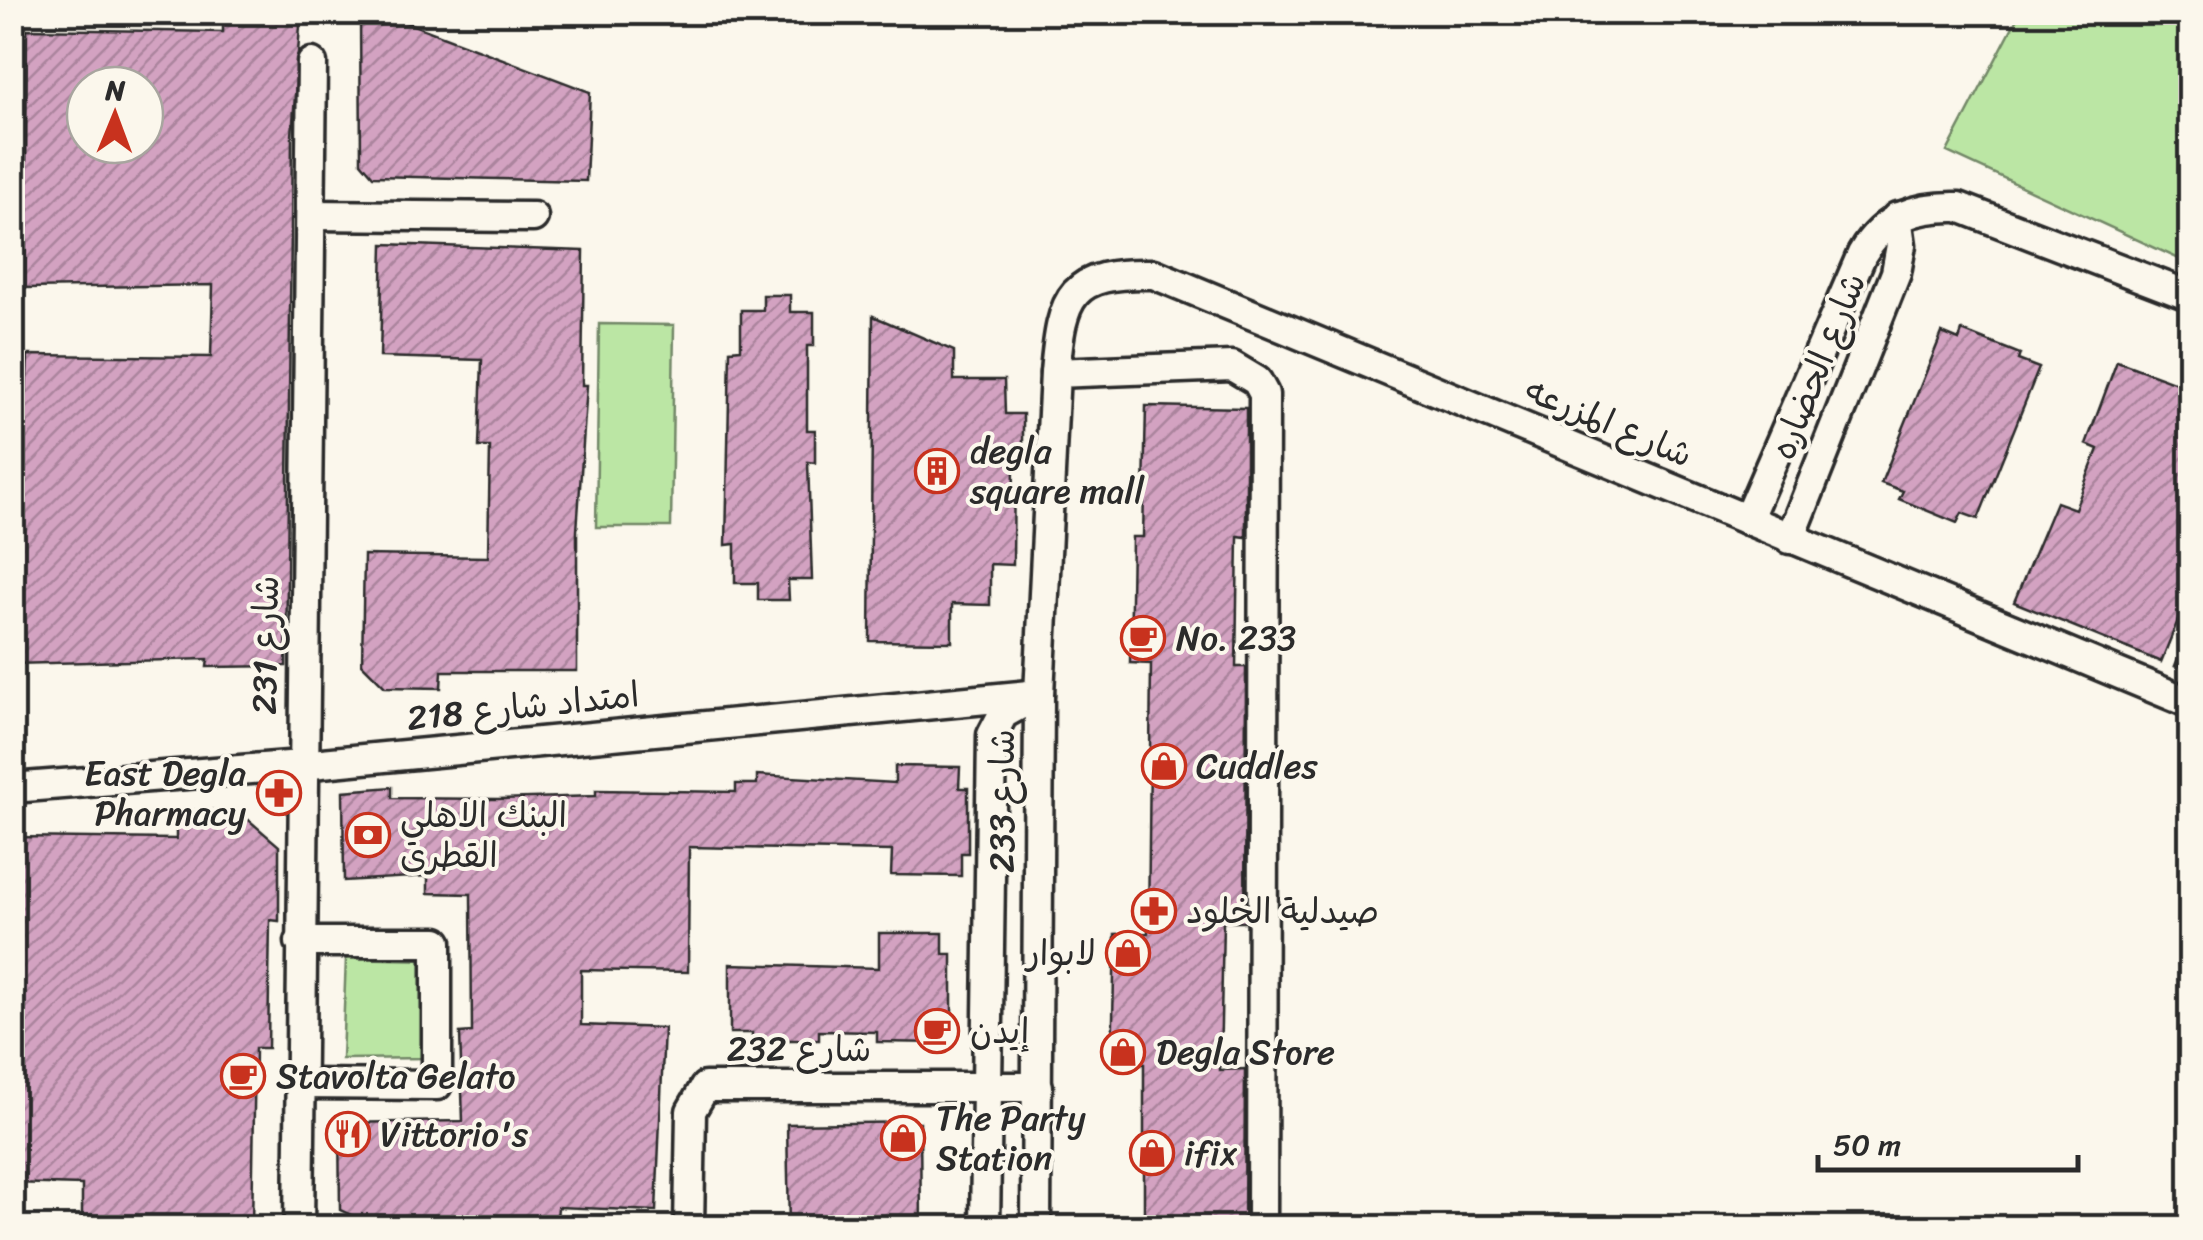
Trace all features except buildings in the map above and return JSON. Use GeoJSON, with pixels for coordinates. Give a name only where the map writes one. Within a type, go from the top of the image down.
{"type":"FeatureCollection","features":[{"type":"Feature","properties":{"kind":"street","name":"شارع 231"},"geometry":{"type":"LineString","coordinates":[[300,1228],[301,765],[312,63]]}},
{"type":"Feature","properties":{"kind":"street"},"geometry":{"type":"LineString","coordinates":[[1897,217],[1927,206],[1959,207],[2190,296]]}},
{"type":"Feature","properties":{"kind":"street"},"geometry":{"type":"LineString","coordinates":[[311,215],[533,217]]}},
{"type":"Feature","properties":{"kind":"street","name":"شارع الحضاره"},"geometry":{"type":"LineString","coordinates":[[1747,520],[1862,254],[1873,236],[1897,217]]}},
{"type":"Feature","properties":{"kind":"street","name":"شارع الحضاره"},"geometry":{"type":"LineString","coordinates":[[1790,539],[1896,274],[1901,245],[1897,217]]}},
{"type":"Feature","properties":{"kind":"street","name":"شارع المزرعه"},"geometry":{"type":"LineString","coordinates":[[1040,694],[1060,321],[1076,292],[1108,273],[1154,274],[2190,703]]}},
{"type":"Feature","properties":{"kind":"street"},"geometry":{"type":"LineString","coordinates":[[1055,372],[1232,366],[1257,381],[1264,394],[1262,1228]]}},
{"type":"Feature","properties":{"kind":"street","name":"امتداد شارع 218"},"geometry":{"type":"LineString","coordinates":[[12,788],[301,765],[1040,694]]}},
{"type":"Feature","properties":{"kind":"street","name":"شارع 233"},"geometry":{"type":"LineString","coordinates":[[986,1228],[992,736],[1003,714],[1040,694],[1036,1228]]}},
{"type":"Feature","properties":{"kind":"street"},"geometry":{"type":"LineString","coordinates":[[300,942],[437,942],[437,1050],[436,1085],[300,1084]]}},
{"type":"Feature","properties":{"kind":"street","name":"شارع 232"},"geometry":{"type":"LineString","coordinates":[[689,1228],[690,1111],[705,1088],[1038,1088]]}},
{"type":"Feature","properties":{"kind":"green space"},"geometry":{"type":"Polygon","coordinates":[[[2020,13],[2190,13],[2190,264],[1947,152],[2020,13]]]}},
{"type":"Feature","properties":{"kind":"green space"},"geometry":{"type":"Polygon","coordinates":[[[599,324],[674,325],[671,527],[596,527],[599,324]]]}},
{"type":"Feature","properties":{"kind":"green space"},"geometry":{"type":"Polygon","coordinates":[[[346,958],[429,960],[428,1058],[342,1059],[346,958]]]}},
{"type":"Feature","properties":{"kind":"place","name":"degla square mall"},"geometry":{"type":"Point","coordinates":[937,471]}},
{"type":"Feature","properties":{"kind":"place","name":"No. 233"},"geometry":{"type":"Point","coordinates":[1143,638]}},
{"type":"Feature","properties":{"kind":"place","name":"Cuddles"},"geometry":{"type":"Point","coordinates":[1164,766]}},
{"type":"Feature","properties":{"kind":"place","name":"East Degla Pharmacy"},"geometry":{"type":"Point","coordinates":[279,793]}},
{"type":"Feature","properties":{"kind":"place","name":"البنك الاهلي القطرى"},"geometry":{"type":"Point","coordinates":[368,835]}},
{"type":"Feature","properties":{"kind":"place","name":"صيدلية الخلود"},"geometry":{"type":"Point","coordinates":[1154,911]}},
{"type":"Feature","properties":{"kind":"place","name":"لابوار"},"geometry":{"type":"Point","coordinates":[1128,953]}},
{"type":"Feature","properties":{"kind":"place","name":"إيدن"},"geometry":{"type":"Point","coordinates":[937,1031]}},
{"type":"Feature","properties":{"kind":"place","name":"Degla Store"},"geometry":{"type":"Point","coordinates":[1123,1052]}},
{"type":"Feature","properties":{"kind":"place","name":"Stavolta Gelato"},"geometry":{"type":"Point","coordinates":[243,1076]}},
{"type":"Feature","properties":{"kind":"place","name":"Vittorio's"},"geometry":{"type":"Point","coordinates":[348,1134]}},
{"type":"Feature","properties":{"kind":"place","name":"The Party Station"},"geometry":{"type":"Point","coordinates":[903,1138]}},
{"type":"Feature","properties":{"kind":"place","name":"ifix"},"geometry":{"type":"Point","coordinates":[1152,1153]}}]}
